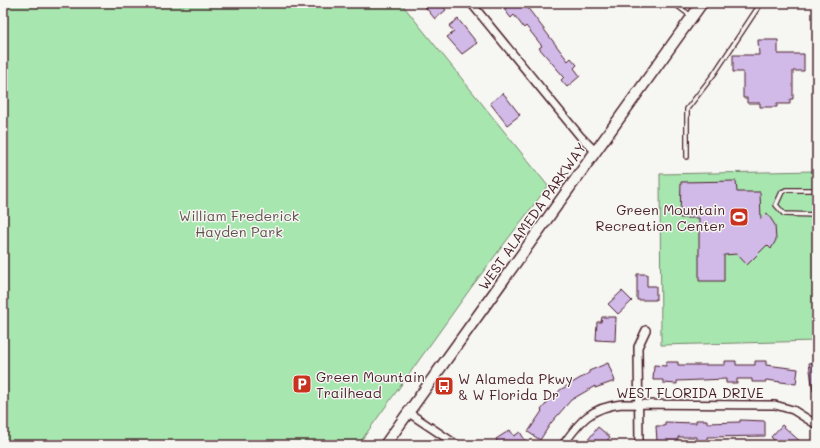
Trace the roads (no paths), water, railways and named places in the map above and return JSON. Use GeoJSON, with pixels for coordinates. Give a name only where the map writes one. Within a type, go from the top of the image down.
{"type":"FeatureCollection","features":[{"type":"Feature","properties":{"kind":"main road","name":"WEST ALAMEDA PARKWAY"},"geometry":{"type":"LineString","coordinates":[[385,445],[702,3]]}},
{"type":"Feature","properties":{"kind":"street"},"geometry":{"type":"LineString","coordinates":[[471,3],[595,151]]}},
{"type":"Feature","properties":{"kind":"street"},"geometry":{"type":"LineString","coordinates":[[638,445],[638,347],[646,330]]}},
{"type":"Feature","properties":{"kind":"street","name":"WEST FLORIDA DRIVE"},"geometry":{"type":"LineString","coordinates":[[563,445],[579,423],[595,411],[612,405],[638,403],[764,404],[785,407],[807,417],[817,425]]}},
{"type":"Feature","properties":{"kind":"street"},"geometry":{"type":"LineString","coordinates":[[409,413],[457,445]]}},
{"type":"Feature","properties":{"kind":"lane"},"geometry":{"type":"LineString","coordinates":[[674,3],[692,17]]}},
{"type":"Feature","properties":{"kind":"lane"},"geometry":{"type":"LineString","coordinates":[[687,157],[687,109],[714,74],[761,3]]}},
{"type":"Feature","properties":{"kind":"lane"},"geometry":{"type":"LineString","coordinates":[[817,190],[786,190],[782,192],[776,205],[784,214],[817,215]]}},
{"type":"Feature","properties":{"kind":"place","name":"Green Mountain Recreation Center"},"geometry":{"type":"Point","coordinates":[739,217]}},
{"type":"Feature","properties":{"kind":"place","name":"Green Mountain Trailhead"},"geometry":{"type":"Point","coordinates":[302,384]}},
{"type":"Feature","properties":{"kind":"place","name":"W Alameda Pkwy & W Florida Dr"},"geometry":{"type":"Point","coordinates":[444,386]}},
{"type":"Feature","properties":{"kind":"park label","name":"William Frederick Hayden Park"},"geometry":{"type":"Point","coordinates":[239,224]}}]}
